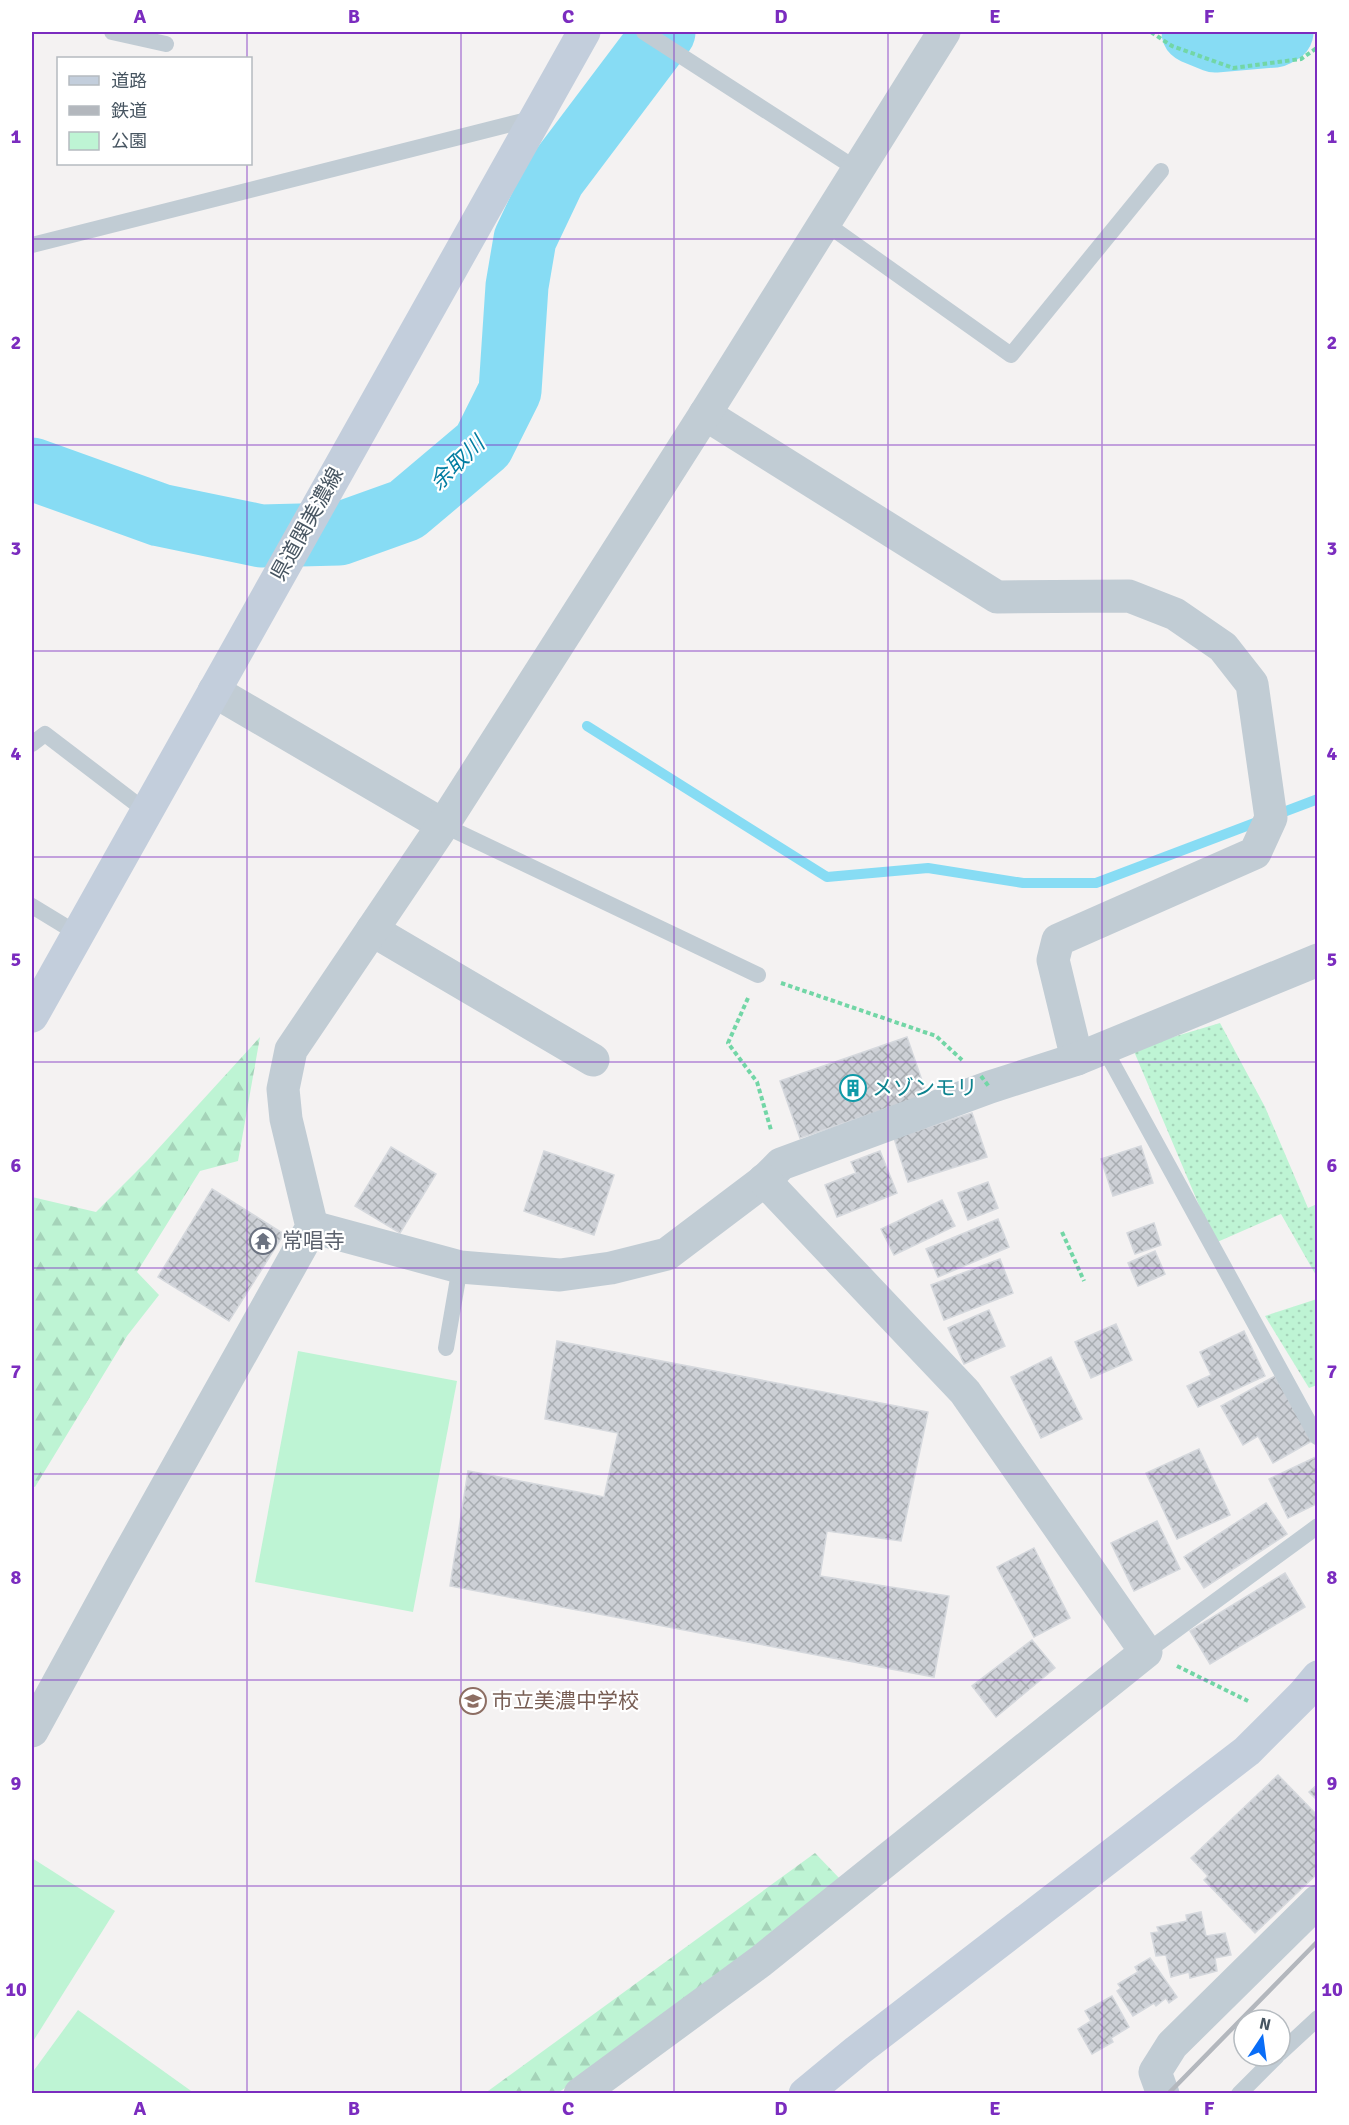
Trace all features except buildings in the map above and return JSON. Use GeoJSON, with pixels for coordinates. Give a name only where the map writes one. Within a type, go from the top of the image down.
{"type":"FeatureCollection","features":[{"type":"Feature","properties":{"kind":"main road","name":"県道関美濃線"},"geometry":{"type":"LineString","coordinates":[[32,1016],[584,32]]}},
{"type":"Feature","properties":{"kind":"main road"},"geometry":{"type":"LineString","coordinates":[[805,2094],[857,2051],[1247,1751],[1303,1695],[1317,1677]]}},
{"type":"Feature","properties":{"kind":"street"},"geometry":{"type":"LineString","coordinates":[[32,1731],[312,1227],[286,1119],[283,1089],[291,1050],[443,825],[705,414],[944,32]]}},
{"type":"Feature","properties":{"kind":"street"},"geometry":{"type":"LineString","coordinates":[[705,414],[997,597],[1129,596],[1175,614],[1223,647],[1252,684],[1269,805],[1255,853],[1058,940],[1053,960],[1090,1053]]}},
{"type":"Feature","properties":{"kind":"street"},"geometry":{"type":"LineString","coordinates":[[214,691],[443,825]]}},
{"type":"Feature","properties":{"kind":"street"},"geometry":{"type":"LineString","coordinates":[[372,930],[593,1060]]}},
{"type":"Feature","properties":{"kind":"street"},"geometry":{"type":"LineString","coordinates":[[312,1227],[460,1267],[560,1275],[611,1268],[667,1254],[776,1182],[990,1087],[1090,1053],[1317,960]]}},
{"type":"Feature","properties":{"kind":"street"},"geometry":{"type":"LineString","coordinates":[[579,2094],[761,1960],[1146,1652],[965,1392],[776,1182]]}},
{"type":"Feature","properties":{"kind":"street"},"geometry":{"type":"LineString","coordinates":[[1163,2094],[1155,2072],[1172,2045],[1317,1901]]}},
{"type":"Feature","properties":{"kind":"lane"},"geometry":{"type":"LineString","coordinates":[[112,32],[166,44]]}},
{"type":"Feature","properties":{"kind":"lane"},"geometry":{"type":"LineString","coordinates":[[644,32],[858,170]]}},
{"type":"Feature","properties":{"kind":"lane"},"geometry":{"type":"LineString","coordinates":[[32,245],[536,118]]}},
{"type":"Feature","properties":{"kind":"lane"},"geometry":{"type":"LineString","coordinates":[[825,223],[1011,355],[1161,171]]}},
{"type":"Feature","properties":{"kind":"lane"},"geometry":{"type":"LineString","coordinates":[[32,744],[45,734],[147,812]]}},
{"type":"Feature","properties":{"kind":"lane"},"geometry":{"type":"LineString","coordinates":[[443,825],[758,975]]}},
{"type":"Feature","properties":{"kind":"lane"},"geometry":{"type":"LineString","coordinates":[[32,906],[78,933]]}},
{"type":"Feature","properties":{"kind":"lane"},"geometry":{"type":"LineString","coordinates":[[1090,1053],[1317,1437]]}},
{"type":"Feature","properties":{"kind":"lane"},"geometry":{"type":"LineString","coordinates":[[446,1348],[460,1267]]}},
{"type":"Feature","properties":{"kind":"lane"},"geometry":{"type":"LineString","coordinates":[[1146,1652],[1317,1526]]}},
{"type":"Feature","properties":{"kind":"lane"},"geometry":{"type":"LineString","coordinates":[[1292,2042],[1317,2018]]}},
{"type":"Feature","properties":{"kind":"lane"},"geometry":{"type":"LineString","coordinates":[[1239,2094],[1266,2068]]}},
{"type":"Feature","properties":{"kind":"path"},"geometry":{"type":"LineString","coordinates":[[1151,32],[1172,46],[1233,68],[1301,59],[1317,47]]}},
{"type":"Feature","properties":{"kind":"path"},"geometry":{"type":"LineString","coordinates":[[776,1182],[757,1082],[728,1043],[758,975],[936,1036],[963,1060]]}},
{"type":"Feature","properties":{"kind":"path"},"geometry":{"type":"LineString","coordinates":[[981,1076],[990,1089]]}},
{"type":"Feature","properties":{"kind":"path"},"geometry":{"type":"LineString","coordinates":[[1062,1232],[1084,1281]]}},
{"type":"Feature","properties":{"kind":"path"},"geometry":{"type":"LineString","coordinates":[[1146,1652],[1260,1707],[1275,1723]]}},
{"type":"Feature","properties":{"kind":"green space"},"geometry":{"type":"Polygon","coordinates":[[[1220,1023],[1265,1107],[1308,1208],[1317,1204],[1317,1277],[1281,1214],[1215,1243],[1133,1049],[1220,1023]]]}},
{"type":"Feature","properties":{"kind":"green space"},"geometry":{"type":"Polygon","coordinates":[[[260,1037],[238,1161],[200,1171],[137,1272],[159,1295],[127,1336],[35,1487],[32,1486],[32,1197],[96,1212],[147,1161],[260,1037]]]}},
{"type":"Feature","properties":{"kind":"green space"},"geometry":{"type":"Polygon","coordinates":[[[1317,1299],[1317,1385],[1309,1388],[1265,1316],[1317,1299]]]}},
{"type":"Feature","properties":{"kind":"green space"},"geometry":{"type":"Polygon","coordinates":[[[298,1351],[457,1381],[413,1612],[255,1582],[298,1351]]]}},
{"type":"Feature","properties":{"kind":"green space"},"geometry":{"type":"Polygon","coordinates":[[[815,1853],[843,1882],[558,2093],[484,2094],[815,1853]]]}},
{"type":"Feature","properties":{"kind":"green space"},"geometry":{"type":"Polygon","coordinates":[[[32,1858],[115,1911],[32,2043],[32,1858]]]}},
{"type":"Feature","properties":{"kind":"green space"},"geometry":{"type":"Polygon","coordinates":[[[78,2010],[194,2093],[32,2093],[32,2073],[78,2010]]]}},
{"type":"Feature","properties":{"kind":"waterway","name":"余取川"},"geometry":{"type":"LineString","coordinates":[[32,469],[160,515],[261,536],[339,534],[406,510],[483,445],[510,391],[517,286],[525,239],[554,178],[664,32]]}},
{"type":"Feature","properties":{"kind":"waterway","name":"余取川"},"geometry":{"type":"LineString","coordinates":[[1193,32],[1215,41],[1275,36],[1282,32]]}},
{"type":"Feature","properties":{"kind":"waterway"},"geometry":{"type":"LineString","coordinates":[[587,726],[827,877],[928,868],[1023,883],[1096,883],[1318,799]]}},
{"type":"Feature","properties":{"kind":"railway"},"geometry":{"type":"LineString","coordinates":[[1168,2094],[1318,1941]]}},
{"type":"Feature","properties":{"kind":"place","name":"メゾンモリ"},"geometry":{"type":"Point","coordinates":[853,1088]}},
{"type":"Feature","properties":{"kind":"place","name":"常唱寺"},"geometry":{"type":"Point","coordinates":[263,1241]}},
{"type":"Feature","properties":{"kind":"place","name":"市立美濃中学校"},"geometry":{"type":"Point","coordinates":[473,1701]}}]}
